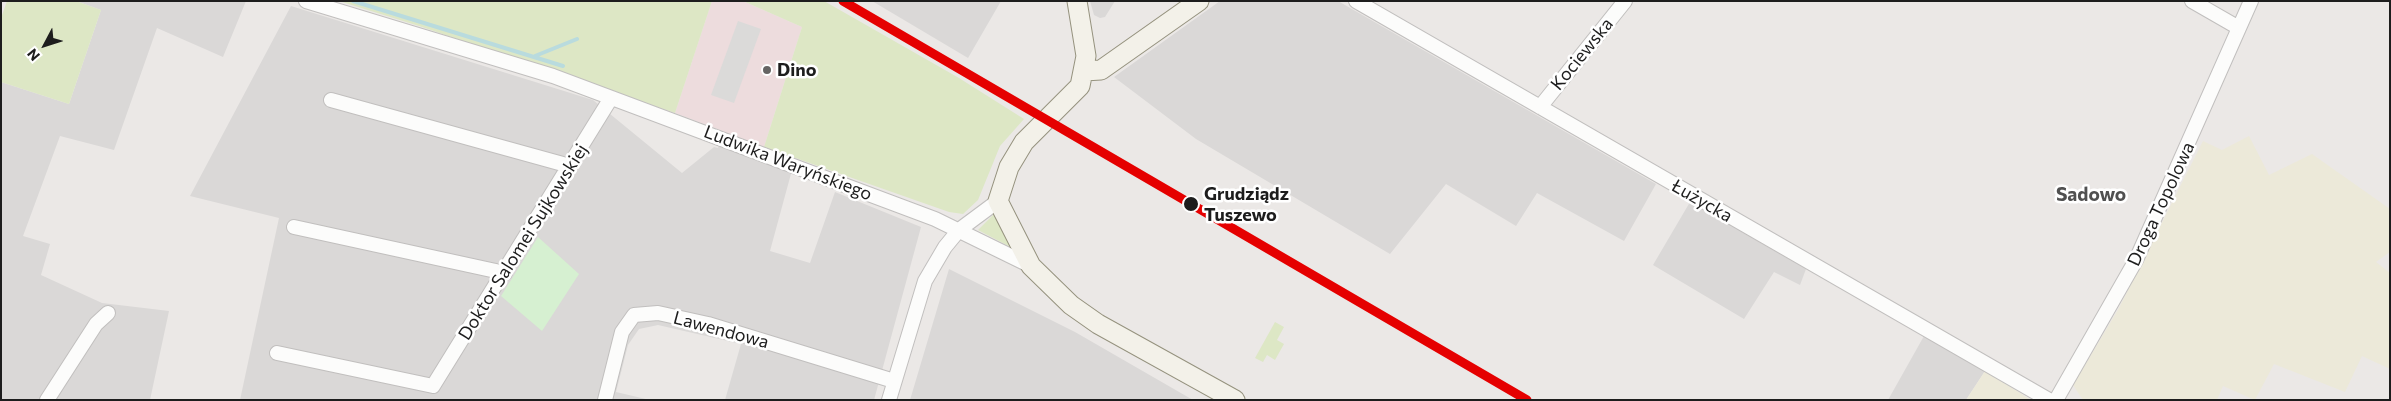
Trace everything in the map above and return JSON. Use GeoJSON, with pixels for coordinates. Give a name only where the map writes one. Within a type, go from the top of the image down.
{"type":"FeatureCollection","features":[{"type":"Feature","properties":{"kind":"street","name":"Ludwika Waryńskiego"},"geometry":{"type":"LineString","coordinates":[[306,1],[553,76],[832,179],[959,230],[1031,266],[1071,305],[1098,324],[1235,400]]}},
{"type":"Feature","properties":{"kind":"street"},"geometry":{"type":"LineString","coordinates":[[889,400],[913,326],[925,281],[945,247],[959,230],[998,201],[1009,167],[1024,142],[1080,86],[1086,56],[1077,1]]}},
{"type":"Feature","properties":{"kind":"street"},"geometry":{"type":"LineString","coordinates":[[1084,71],[1101,70],[1199,1]]}},
{"type":"Feature","properties":{"kind":"street","name":"Łużycka"},"geometry":{"type":"LineString","coordinates":[[1356,1],[2049,400]]}},
{"type":"Feature","properties":{"kind":"street","name":"Kociewska"},"geometry":{"type":"LineString","coordinates":[[1540,107],[1625,1]]}},
{"type":"Feature","properties":{"kind":"street"},"geometry":{"type":"LineString","coordinates":[[2192,1],[2239,28]]}},
{"type":"Feature","properties":{"kind":"street","name":"Droga Topolowa"},"geometry":{"type":"LineString","coordinates":[[2056,400],[2136,260],[2251,1]]}},
{"type":"Feature","properties":{"kind":"street","name":"Doktor Salomei Sujkowskiej"},"geometry":{"type":"LineString","coordinates":[[277,353],[433,386],[505,273],[611,98]]}},
{"type":"Feature","properties":{"kind":"street"},"geometry":{"type":"LineString","coordinates":[[332,100],[570,166]]}},
{"type":"Feature","properties":{"kind":"street"},"geometry":{"type":"LineString","coordinates":[[998,201],[1031,266]]}},
{"type":"Feature","properties":{"kind":"street"},"geometry":{"type":"LineString","coordinates":[[294,227],[505,273]]}},
{"type":"Feature","properties":{"kind":"street"},"geometry":{"type":"LineString","coordinates":[[47,400],[96,324],[108,313]]}},
{"type":"Feature","properties":{"kind":"street","name":"Lawendowa"},"geometry":{"type":"LineString","coordinates":[[605,400],[622,332],[634,315],[658,313],[708,324],[894,381]]}},
{"type":"Feature","properties":{"kind":"shaded area"},"geometry":{"type":"Polygon","coordinates":[[[76,1],[246,1],[223,57],[157,28],[114,150],[60,136],[23,236],[50,244],[41,275],[102,303],[169,311],[150,400],[1,400],[1,82],[69,104],[101,10],[76,1]]]}},
{"type":"Feature","properties":{"kind":"shaded area"},"geometry":{"type":"Polygon","coordinates":[[[712,1],[743,1],[802,27],[764,147],[675,113],[712,1]]]}},
{"type":"Feature","properties":{"kind":"shaded area"},"geometry":{"type":"Polygon","coordinates":[[[872,1],[1001,1],[968,58],[872,1]]]}},
{"type":"Feature","properties":{"kind":"shaded area"},"geometry":{"type":"Polygon","coordinates":[[[1090,1],[1115,1],[1105,17],[1100,18],[1094,15],[1090,1]]]}},
{"type":"Feature","properties":{"kind":"shaded area"},"geometry":{"type":"Polygon","coordinates":[[[1220,1],[1338,1],[1656,184],[1624,241],[1537,193],[1516,226],[1446,184],[1390,254],[1196,139],[1114,77],[1220,1]]]}},
{"type":"Feature","properties":{"kind":"shaded area"},"geometry":{"type":"Polygon","coordinates":[[[291,6],[593,100],[682,173],[714,147],[718,148],[720,143],[792,170],[770,251],[810,263],[835,192],[921,227],[874,400],[725,400],[741,344],[658,325],[639,329],[628,345],[616,392],[650,400],[240,400],[279,218],[190,196],[291,6]]]}},
{"type":"Feature","properties":{"kind":"shaded area"},"geometry":{"type":"Polygon","coordinates":[[[738,21],[761,29],[734,103],[711,95],[738,21]]]}},
{"type":"Feature","properties":{"kind":"shaded area"},"geometry":{"type":"Polygon","coordinates":[[[2249,136],[2269,175],[2312,154],[2390,209],[2390,252],[2376,262],[2390,273],[2390,369],[2362,356],[2345,392],[2274,364],[2255,400],[2223,386],[2217,400],[2083,400],[2073,385],[2119,308],[2203,141],[2222,150],[2249,136]]]}},
{"type":"Feature","properties":{"kind":"shaded area"},"geometry":{"type":"Polygon","coordinates":[[[1690,202],[1806,269],[1800,285],[1774,272],[1744,319],[1653,265],[1690,202]]]}},
{"type":"Feature","properties":{"kind":"shaded area"},"geometry":{"type":"Polygon","coordinates":[[[949,269],[1075,332],[1193,400],[910,400],[949,269]]]}},
{"type":"Feature","properties":{"kind":"shaded area"},"geometry":{"type":"Polygon","coordinates":[[[1924,336],[1985,371],[1966,400],[1888,400],[1924,336]]]}},
{"type":"Feature","properties":{"kind":"shaded area"},"geometry":{"type":"Polygon","coordinates":[[[1985,371],[2031,400],[1966,400],[1985,371]]]}},
{"type":"Feature","properties":{"kind":"green space"},"geometry":{"type":"Polygon","coordinates":[[[7,1],[76,1],[101,10],[69,104],[1,82],[1,18],[7,1]]]}},
{"type":"Feature","properties":{"kind":"green space"},"geometry":{"type":"Polygon","coordinates":[[[339,1],[712,1],[675,113],[419,26],[339,1]]]}},
{"type":"Feature","properties":{"kind":"green space"},"geometry":{"type":"Polygon","coordinates":[[[743,1],[824,1],[959,78],[1024,119],[1000,146],[978,200],[963,214],[949,212],[764,147],[802,27],[743,1]]]}},
{"type":"Feature","properties":{"kind":"green space"},"geometry":{"type":"Polygon","coordinates":[[[997,211],[1016,250],[978,230],[997,211]]]}},
{"type":"Feature","properties":{"kind":"green space"},"geometry":{"type":"Polygon","coordinates":[[[538,237],[579,274],[542,331],[501,296],[538,237]]]}},
{"type":"Feature","properties":{"kind":"green space"},"geometry":{"type":"Polygon","coordinates":[[[1275,322],[1284,327],[1277,340],[1284,344],[1275,360],[1267,355],[1263,362],[1255,358],[1275,322]]]}},
{"type":"Feature","properties":{"kind":"waterway"},"geometry":{"type":"LineString","coordinates":[[353,1],[563,66]]}},
{"type":"Feature","properties":{"kind":"waterway"},"geometry":{"type":"LineString","coordinates":[[535,56],[577,39]]}},
{"type":"Feature","properties":{"kind":"transit line"},"geometry":{"type":"LineString","coordinates":[[843,1],[1527,400]]}},
{"type":"Feature","properties":{"kind":"place","name":"Dino"},"geometry":{"type":"Point","coordinates":[767,70]}},
{"type":"Feature","properties":{"kind":"place","name":"Grudziądz Tuszewo"},"geometry":{"type":"Point","coordinates":[1191,204]}},
{"type":"Feature","properties":{"kind":"district","name":"Sadowo"},"geometry":{"type":"Point","coordinates":[2091,195]}}]}
